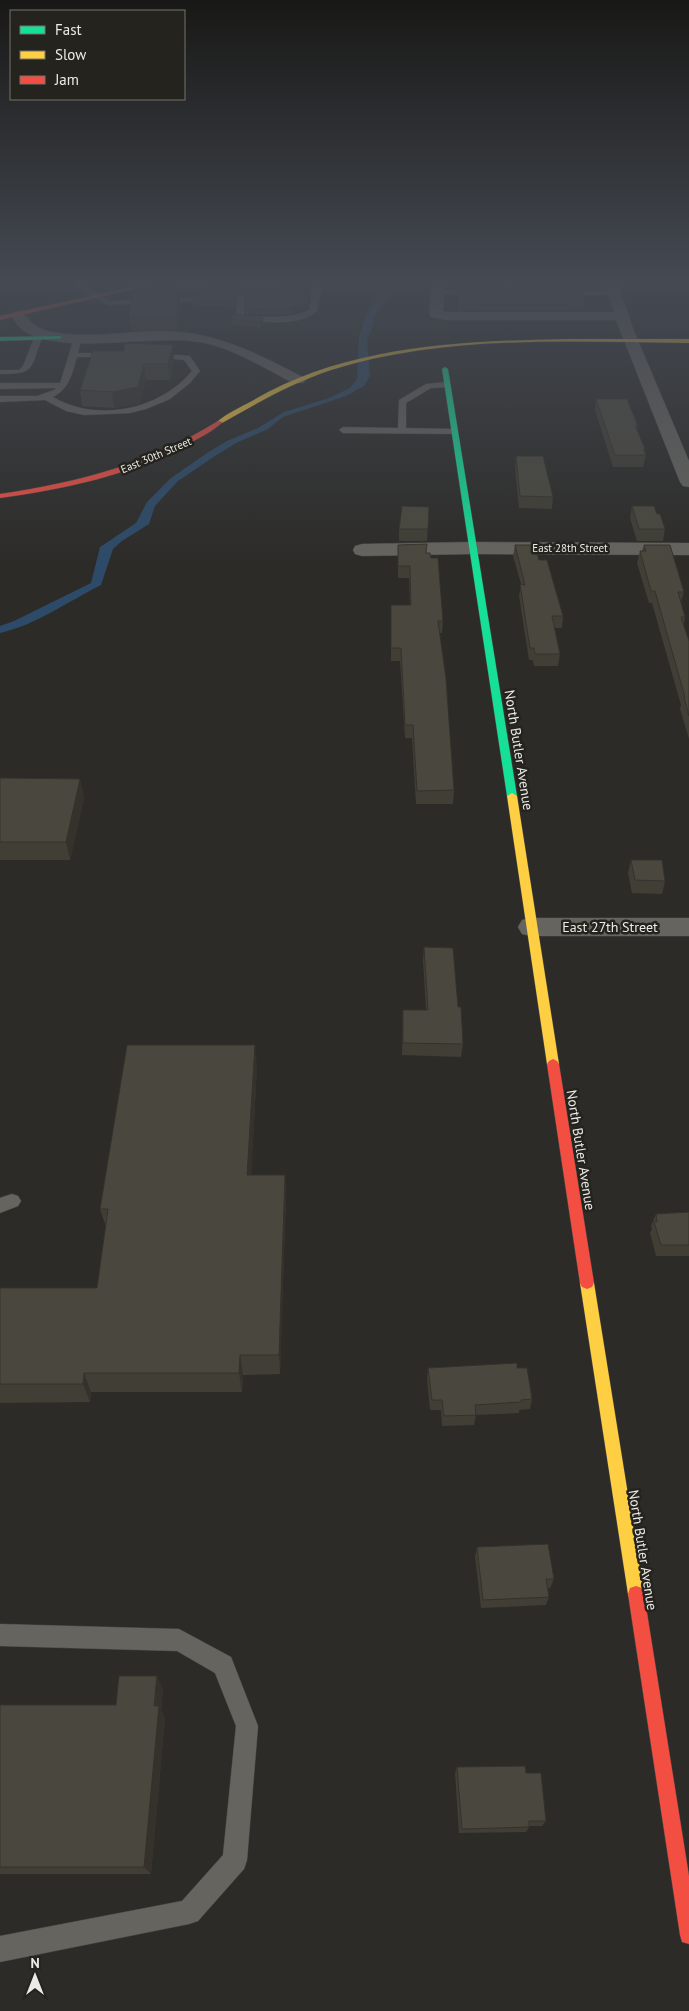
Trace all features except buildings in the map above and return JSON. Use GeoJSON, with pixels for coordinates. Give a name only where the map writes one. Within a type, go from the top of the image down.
{"type":"FeatureCollection","features":[{"type":"Feature","properties":{"kind":"street","name":"East 30th Street"},"geometry":{"type":"LineString","coordinates":[[0,496],[77,482],[147,461],[190,441],[292,376]]}},
{"type":"Feature","properties":{"kind":"street","name":"North Butler Avenue"},"geometry":{"type":"LineString","coordinates":[[446,376],[689,1935]]}},
{"type":"Feature","properties":{"kind":"street"},"geometry":{"type":"LineString","coordinates":[[645,376],[689,482]]}},
{"type":"Feature","properties":{"kind":"street","name":"East 28th Street"},"geometry":{"type":"LineString","coordinates":[[362,550],[473,548],[689,549]]}},
{"type":"Feature","properties":{"kind":"street","name":"East 27th Street"},"geometry":{"type":"LineString","coordinates":[[531,927],[689,927]]}},
{"type":"Feature","properties":{"kind":"lane"},"geometry":{"type":"LineString","coordinates":[[48,398],[61,390],[67,376]]}},
{"type":"Feature","properties":{"kind":"lane"},"geometry":{"type":"LineString","coordinates":[[0,399],[48,398],[72,410],[128,412],[151,406],[188,383],[193,376]]}},
{"type":"Feature","properties":{"kind":"lane"},"geometry":{"type":"LineString","coordinates":[[0,386],[64,385]]}},
{"type":"Feature","properties":{"kind":"lane"},"geometry":{"type":"LineString","coordinates":[[402,431],[402,402],[429,386],[447,385]]}},
{"type":"Feature","properties":{"kind":"lane"},"geometry":{"type":"LineString","coordinates":[[343,430],[454,432]]}},
{"type":"Feature","properties":{"kind":"lane"},"geometry":{"type":"LineString","coordinates":[[0,1635],[179,1640],[223,1665],[247,1726],[235,1860],[189,1912],[0,1950]]}},
{"type":"Feature","properties":{"kind":"water"},"geometry":{"type":"Polygon","coordinates":[[[357,376],[370,376],[364,386],[346,396],[283,417],[268,429],[236,443],[178,481],[155,506],[149,524],[113,549],[101,585],[39,619],[0,633],[0,626],[91,583],[100,547],[136,523],[147,502],[171,478],[227,441],[258,428],[284,412],[329,398],[350,388],[357,376]]]}},
{"type":"Feature","properties":{"kind":"traffic: fast"},"geometry":{"type":"LineString","coordinates":[[446,376],[512,796]]}},
{"type":"Feature","properties":{"kind":"traffic: slow"},"geometry":{"type":"LineString","coordinates":[[220,422],[273,391],[312,376]]}},
{"type":"Feature","properties":{"kind":"traffic: slow"},"geometry":{"type":"LineString","coordinates":[[512,796],[553,1064]]}},
{"type":"Feature","properties":{"kind":"traffic: slow"},"geometry":{"type":"LineString","coordinates":[[587,1283],[636,1594]]}},
{"type":"Feature","properties":{"kind":"traffic: jam"},"geometry":{"type":"LineString","coordinates":[[0,496],[58,487],[142,463],[195,438],[220,422]]}},
{"type":"Feature","properties":{"kind":"traffic: jam"},"geometry":{"type":"LineString","coordinates":[[553,1064],[587,1283]]}},
{"type":"Feature","properties":{"kind":"traffic: jam"},"geometry":{"type":"LineString","coordinates":[[636,1594],[689,1935]]}}]}
